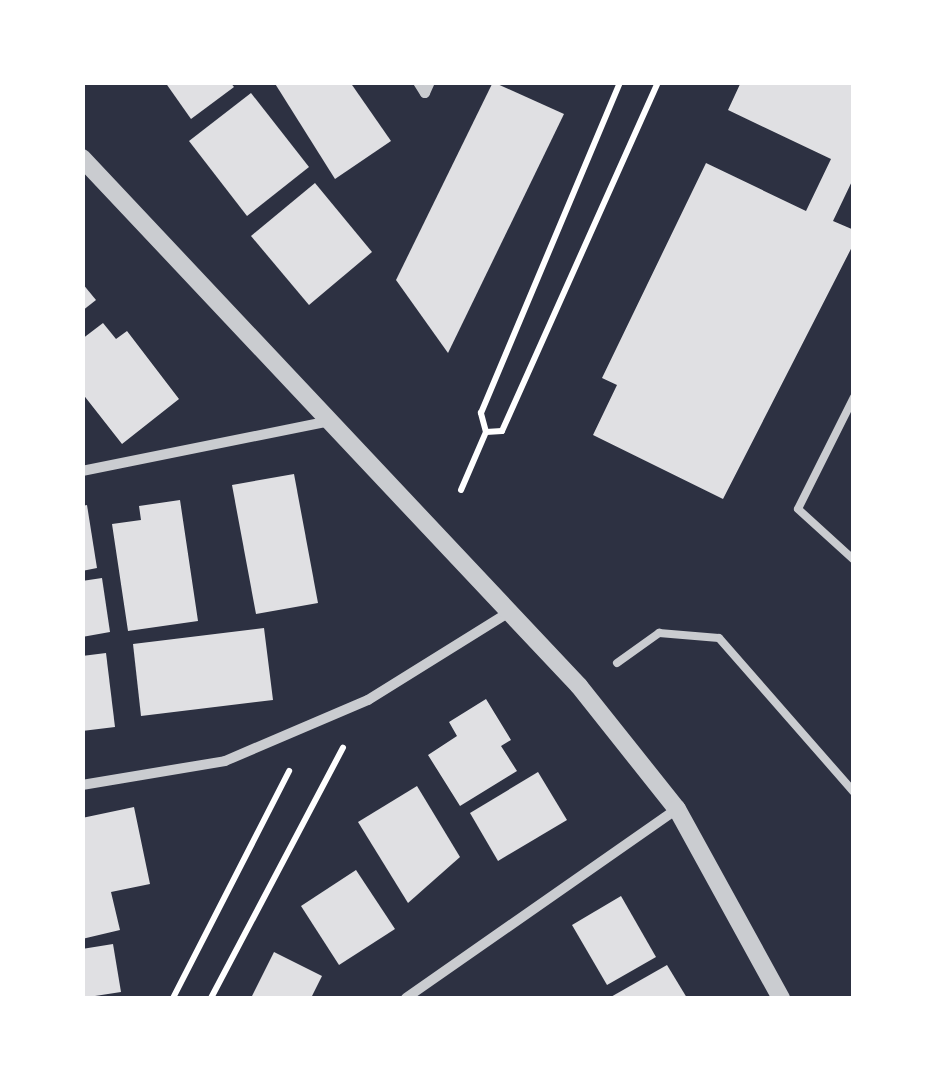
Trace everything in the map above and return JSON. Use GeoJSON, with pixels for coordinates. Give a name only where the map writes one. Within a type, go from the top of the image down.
{"type":"FeatureCollection","features":[{"type":"Feature","properties":{"kind":"street"},"geometry":{"type":"LineString","coordinates":[[418,82],[425,93],[430,82]]}},
{"type":"Feature","properties":{"kind":"street"},"geometry":{"type":"LineString","coordinates":[[82,158],[326,422],[512,610],[676,808],[782,998]]}},
{"type":"Feature","properties":{"kind":"street"},"geometry":{"type":"LineString","coordinates":[[82,470],[326,422]]}},
{"type":"Feature","properties":{"kind":"street"},"geometry":{"type":"LineString","coordinates":[[82,785],[226,761],[368,700],[512,610]]}},
{"type":"Feature","properties":{"kind":"street"},"geometry":{"type":"LineString","coordinates":[[406,998],[676,808]]}},
{"type":"Feature","properties":{"kind":"lane"},"geometry":{"type":"LineString","coordinates":[[854,396],[798,509],[854,560]]}},
{"type":"Feature","properties":{"kind":"lane"},"geometry":{"type":"LineString","coordinates":[[618,662],[659,633],[719,638],[854,792]]}},
{"type":"Feature","properties":{"kind":"path"},"geometry":{"type":"LineString","coordinates":[[461,490],[486,432],[480,413],[620,82]]}},
{"type":"Feature","properties":{"kind":"path"},"geometry":{"type":"LineString","coordinates":[[486,432],[502,432],[658,82]]}},
{"type":"Feature","properties":{"kind":"path"},"geometry":{"type":"LineString","coordinates":[[211,998],[351,734]]}},
{"type":"Feature","properties":{"kind":"path"},"geometry":{"type":"LineString","coordinates":[[173,998],[296,756]]}},
{"type":"Feature","properties":{"kind":"building"},"geometry":{"type":"Polygon","coordinates":[[[165,82],[230,82],[234,87],[191,119],[165,82]]]}},
{"type":"Feature","properties":{"kind":"building"},"geometry":{"type":"Polygon","coordinates":[[[274,82],[350,82],[391,141],[335,179],[274,82]]]}},
{"type":"Feature","properties":{"kind":"building"},"geometry":{"type":"Polygon","coordinates":[[[493,82],[564,114],[448,353],[396,280],[493,82]]]}},
{"type":"Feature","properties":{"kind":"building"},"geometry":{"type":"Polygon","coordinates":[[[741,82],[854,82],[854,177],[833,221],[854,230],[854,243],[723,499],[593,435],[617,385],[602,378],[706,163],[806,211],[831,159],[728,110],[741,82]]]}},
{"type":"Feature","properties":{"kind":"building"},"geometry":{"type":"Polygon","coordinates":[[[251,93],[309,167],[247,216],[189,141],[251,93]]]}},
{"type":"Feature","properties":{"kind":"building"},"geometry":{"type":"Polygon","coordinates":[[[315,183],[372,252],[309,305],[251,236],[315,183]]]}},
{"type":"Feature","properties":{"kind":"building"},"geometry":{"type":"Polygon","coordinates":[[[82,283],[96,300],[82,311],[82,283]]]}},
{"type":"Feature","properties":{"kind":"building"},"geometry":{"type":"Polygon","coordinates":[[[103,323],[116,339],[127,331],[179,399],[122,444],[82,393],[82,339],[103,323]]]}},
{"type":"Feature","properties":{"kind":"building"},"geometry":{"type":"Polygon","coordinates":[[[294,474],[318,603],[256,614],[232,485],[294,474]]]}},
{"type":"Feature","properties":{"kind":"building"},"geometry":{"type":"Polygon","coordinates":[[[180,500],[198,621],[128,631],[112,524],[141,520],[139,506],[180,500]]]}},
{"type":"Feature","properties":{"kind":"building"},"geometry":{"type":"Polygon","coordinates":[[[87,505],[97,568],[82,571],[82,506],[87,505]]]}},
{"type":"Feature","properties":{"kind":"building"},"geometry":{"type":"Polygon","coordinates":[[[102,578],[110,632],[82,637],[82,581],[102,578]]]}},
{"type":"Feature","properties":{"kind":"building"},"geometry":{"type":"Polygon","coordinates":[[[264,628],[273,700],[141,716],[133,644],[264,628]]]}},
{"type":"Feature","properties":{"kind":"building"},"geometry":{"type":"Polygon","coordinates":[[[106,653],[115,727],[82,731],[82,656],[106,653]]]}},
{"type":"Feature","properties":{"kind":"building"},"geometry":{"type":"Polygon","coordinates":[[[486,699],[511,740],[501,746],[517,771],[460,806],[428,755],[457,736],[449,722],[486,699]]]}},
{"type":"Feature","properties":{"kind":"building"},"geometry":{"type":"Polygon","coordinates":[[[538,772],[567,820],[498,861],[470,813],[538,772]]]}},
{"type":"Feature","properties":{"kind":"building"},"geometry":{"type":"Polygon","coordinates":[[[417,786],[460,857],[408,903],[358,822],[417,786]]]}},
{"type":"Feature","properties":{"kind":"building"},"geometry":{"type":"Polygon","coordinates":[[[134,807],[150,884],[111,892],[120,930],[82,939],[82,818],[134,807]]]}},
{"type":"Feature","properties":{"kind":"building"},"geometry":{"type":"Polygon","coordinates":[[[356,870],[395,929],[339,965],[301,906],[356,870]]]}},
{"type":"Feature","properties":{"kind":"building"},"geometry":{"type":"Polygon","coordinates":[[[621,896],[656,957],[607,985],[572,925],[621,896]]]}},
{"type":"Feature","properties":{"kind":"building"},"geometry":{"type":"Polygon","coordinates":[[[113,944],[121,992],[82,998],[82,949],[113,944]]]}},
{"type":"Feature","properties":{"kind":"building"},"geometry":{"type":"Polygon","coordinates":[[[274,952],[322,976],[311,998],[251,998],[274,952]]]}},
{"type":"Feature","properties":{"kind":"building"},"geometry":{"type":"Polygon","coordinates":[[[667,965],[687,998],[609,998],[667,965]]]}}]}
